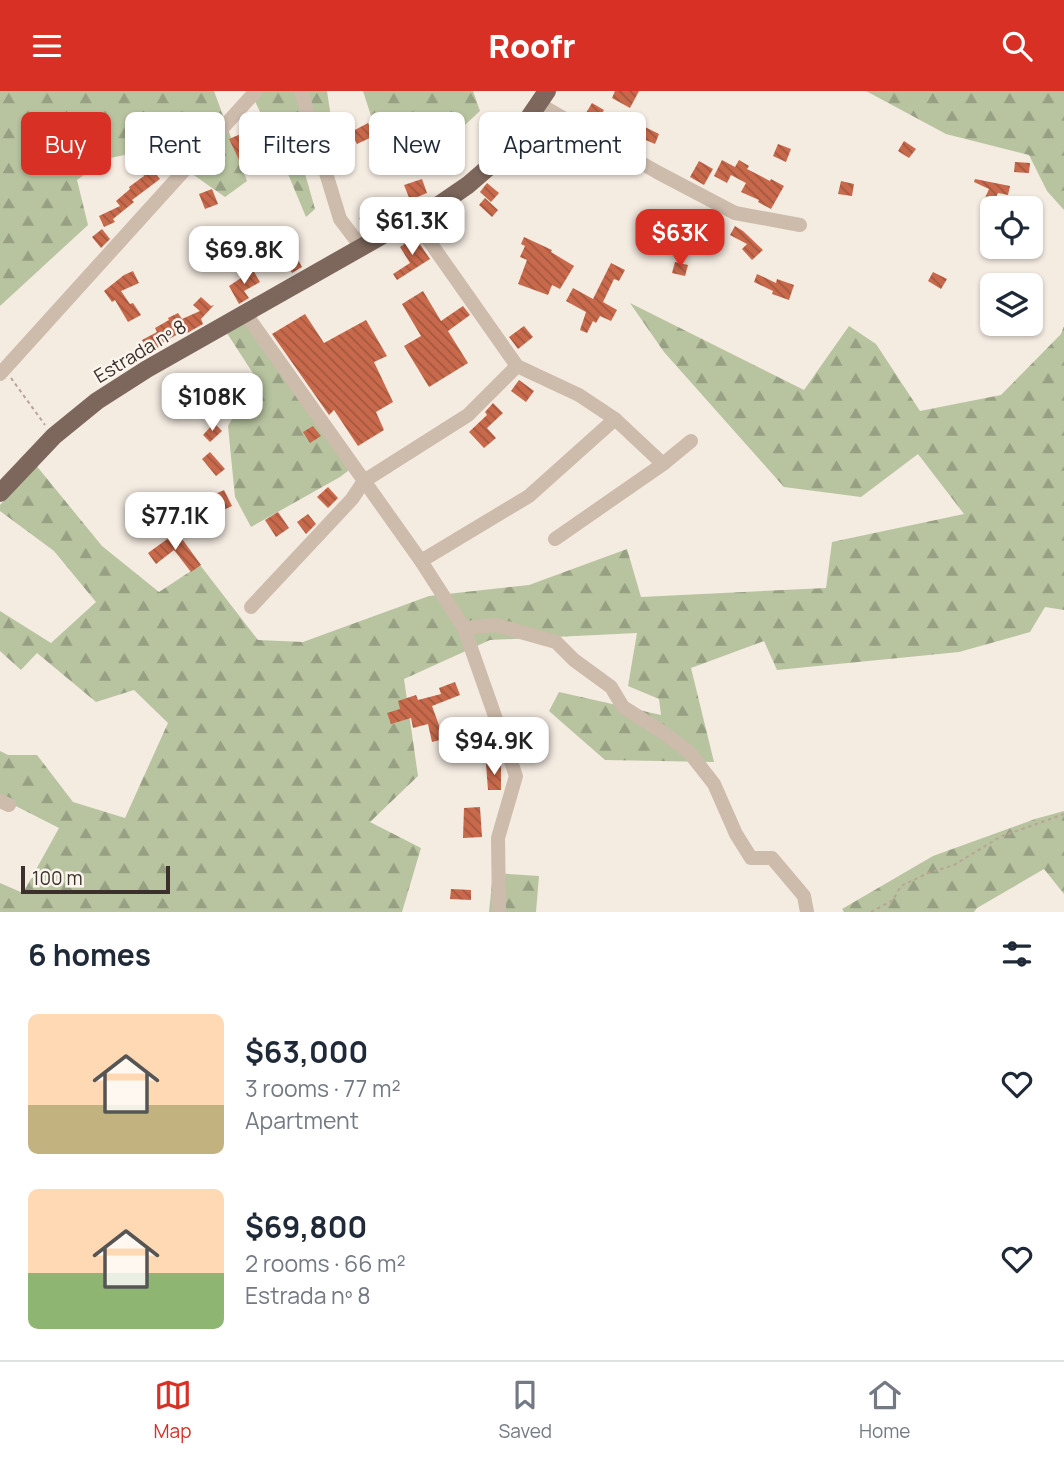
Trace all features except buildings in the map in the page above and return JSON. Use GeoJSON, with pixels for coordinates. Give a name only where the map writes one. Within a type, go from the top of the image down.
{"type":"FeatureCollection","features":[{"type":"Feature","properties":{"kind":"main road","name":"Estrada nº 8"},"geometry":{"type":"LineString","coordinates":[[0,493],[54,436],[97,401],[245,313],[412,218],[433,209],[468,185],[505,152],[543,97]]}},
{"type":"Feature","properties":{"kind":"street"},"geometry":{"type":"LineString","coordinates":[[2,372],[256,91]]}},
{"type":"Feature","properties":{"kind":"street"},"geometry":{"type":"LineString","coordinates":[[301,91],[340,219],[362,248]]}},
{"type":"Feature","properties":{"kind":"street"},"geometry":{"type":"LineString","coordinates":[[543,97],[657,172],[735,213],[800,225]]}},
{"type":"Feature","properties":{"kind":"street"},"geometry":{"type":"LineString","coordinates":[[412,218],[517,366],[579,395],[615,419],[663,464]]}},
{"type":"Feature","properties":{"kind":"street"},"geometry":{"type":"LineString","coordinates":[[245,313],[421,561],[464,628],[516,776],[498,838],[499,912]]}},
{"type":"Feature","properties":{"kind":"street"},"geometry":{"type":"LineString","coordinates":[[251,607],[352,499],[364,481],[468,415],[517,366]]}},
{"type":"Feature","properties":{"kind":"street"},"geometry":{"type":"LineString","coordinates":[[421,561],[529,496],[615,419]]}},
{"type":"Feature","properties":{"kind":"street"},"geometry":{"type":"LineString","coordinates":[[555,539],[691,442]]}},
{"type":"Feature","properties":{"kind":"street"},"geometry":{"type":"LineString","coordinates":[[464,628],[496,625],[556,642],[574,660],[611,687],[624,707],[689,752],[714,784],[736,834],[751,858],[772,858],[804,896],[807,912]]}},
{"type":"Feature","properties":{"kind":"path"},"geometry":{"type":"LineString","coordinates":[[2,372],[54,436]]}},
{"type":"Feature","properties":{"kind":"path"},"geometry":{"type":"LineString","coordinates":[[871,912],[893,900],[901,886],[928,873],[954,865],[1000,837],[1064,814]]}},
{"type":"Feature","properties":{"kind":"green space"},"geometry":{"type":"Polygon","coordinates":[[[0,91],[214,91],[222,112],[125,112],[125,155],[111,158],[111,112],[21,112],[21,175],[84,175],[77,180],[88,225],[0,306],[0,91]]]}},
{"type":"Feature","properties":{"kind":"green space"},"geometry":{"type":"Polygon","coordinates":[[[250,91],[327,91],[330,112],[260,112],[250,91]]]}},
{"type":"Feature","properties":{"kind":"green space"},"geometry":{"type":"Polygon","coordinates":[[[363,91],[473,91],[480,111],[465,125],[465,112],[370,112],[363,91]]]}},
{"type":"Feature","properties":{"kind":"green space"},"geometry":{"type":"Polygon","coordinates":[[[866,91],[1064,91],[1064,210],[1047,191],[1029,155],[946,134],[866,91]]]}},
{"type":"Feature","properties":{"kind":"green space"},"geometry":{"type":"Polygon","coordinates":[[[225,121],[239,159],[239,175],[245,175],[247,181],[225,197],[194,175],[225,175],[225,121]]]}},
{"type":"Feature","properties":{"kind":"green space"},"geometry":{"type":"Polygon","coordinates":[[[288,175],[305,175],[315,209],[306,217],[288,175]]]}},
{"type":"Feature","properties":{"kind":"green space"},"geometry":{"type":"Polygon","coordinates":[[[630,303],[804,390],[849,326],[876,344],[920,411],[1001,395],[1061,334],[1064,326],[1064,610],[1045,607],[1030,632],[959,652],[777,670],[764,641],[691,668],[714,762],[605,760],[549,711],[559,692],[661,715],[659,699],[628,686],[637,633],[490,640],[404,679],[418,776],[370,822],[421,848],[402,912],[0,912],[0,883],[23,893],[59,828],[0,798],[0,751],[8,755],[37,755],[73,802],[125,818],[168,723],[134,690],[96,702],[37,653],[21,670],[0,651],[0,611],[51,643],[96,602],[54,551],[0,511],[0,505],[35,464],[102,546],[159,592],[200,565],[258,640],[303,642],[429,596],[529,585],[627,549],[641,597],[826,588],[832,542],[964,514],[918,454],[861,497],[784,487],[664,352],[630,303]]]}},
{"type":"Feature","properties":{"kind":"green space"},"geometry":{"type":"Polygon","coordinates":[[[250,318],[357,464],[340,477],[251,527],[235,497],[228,426],[256,378],[225,330],[250,318]]]}},
{"type":"Feature","properties":{"kind":"green space"},"geometry":{"type":"Polygon","coordinates":[[[1064,811],[1064,894],[1044,869],[974,912],[844,912],[842,909],[933,856],[1064,811]]]}},
{"type":"Feature","properties":{"kind":"green space"},"geometry":{"type":"Polygon","coordinates":[[[493,873],[539,876],[536,912],[489,912],[493,873]]]}}]}
